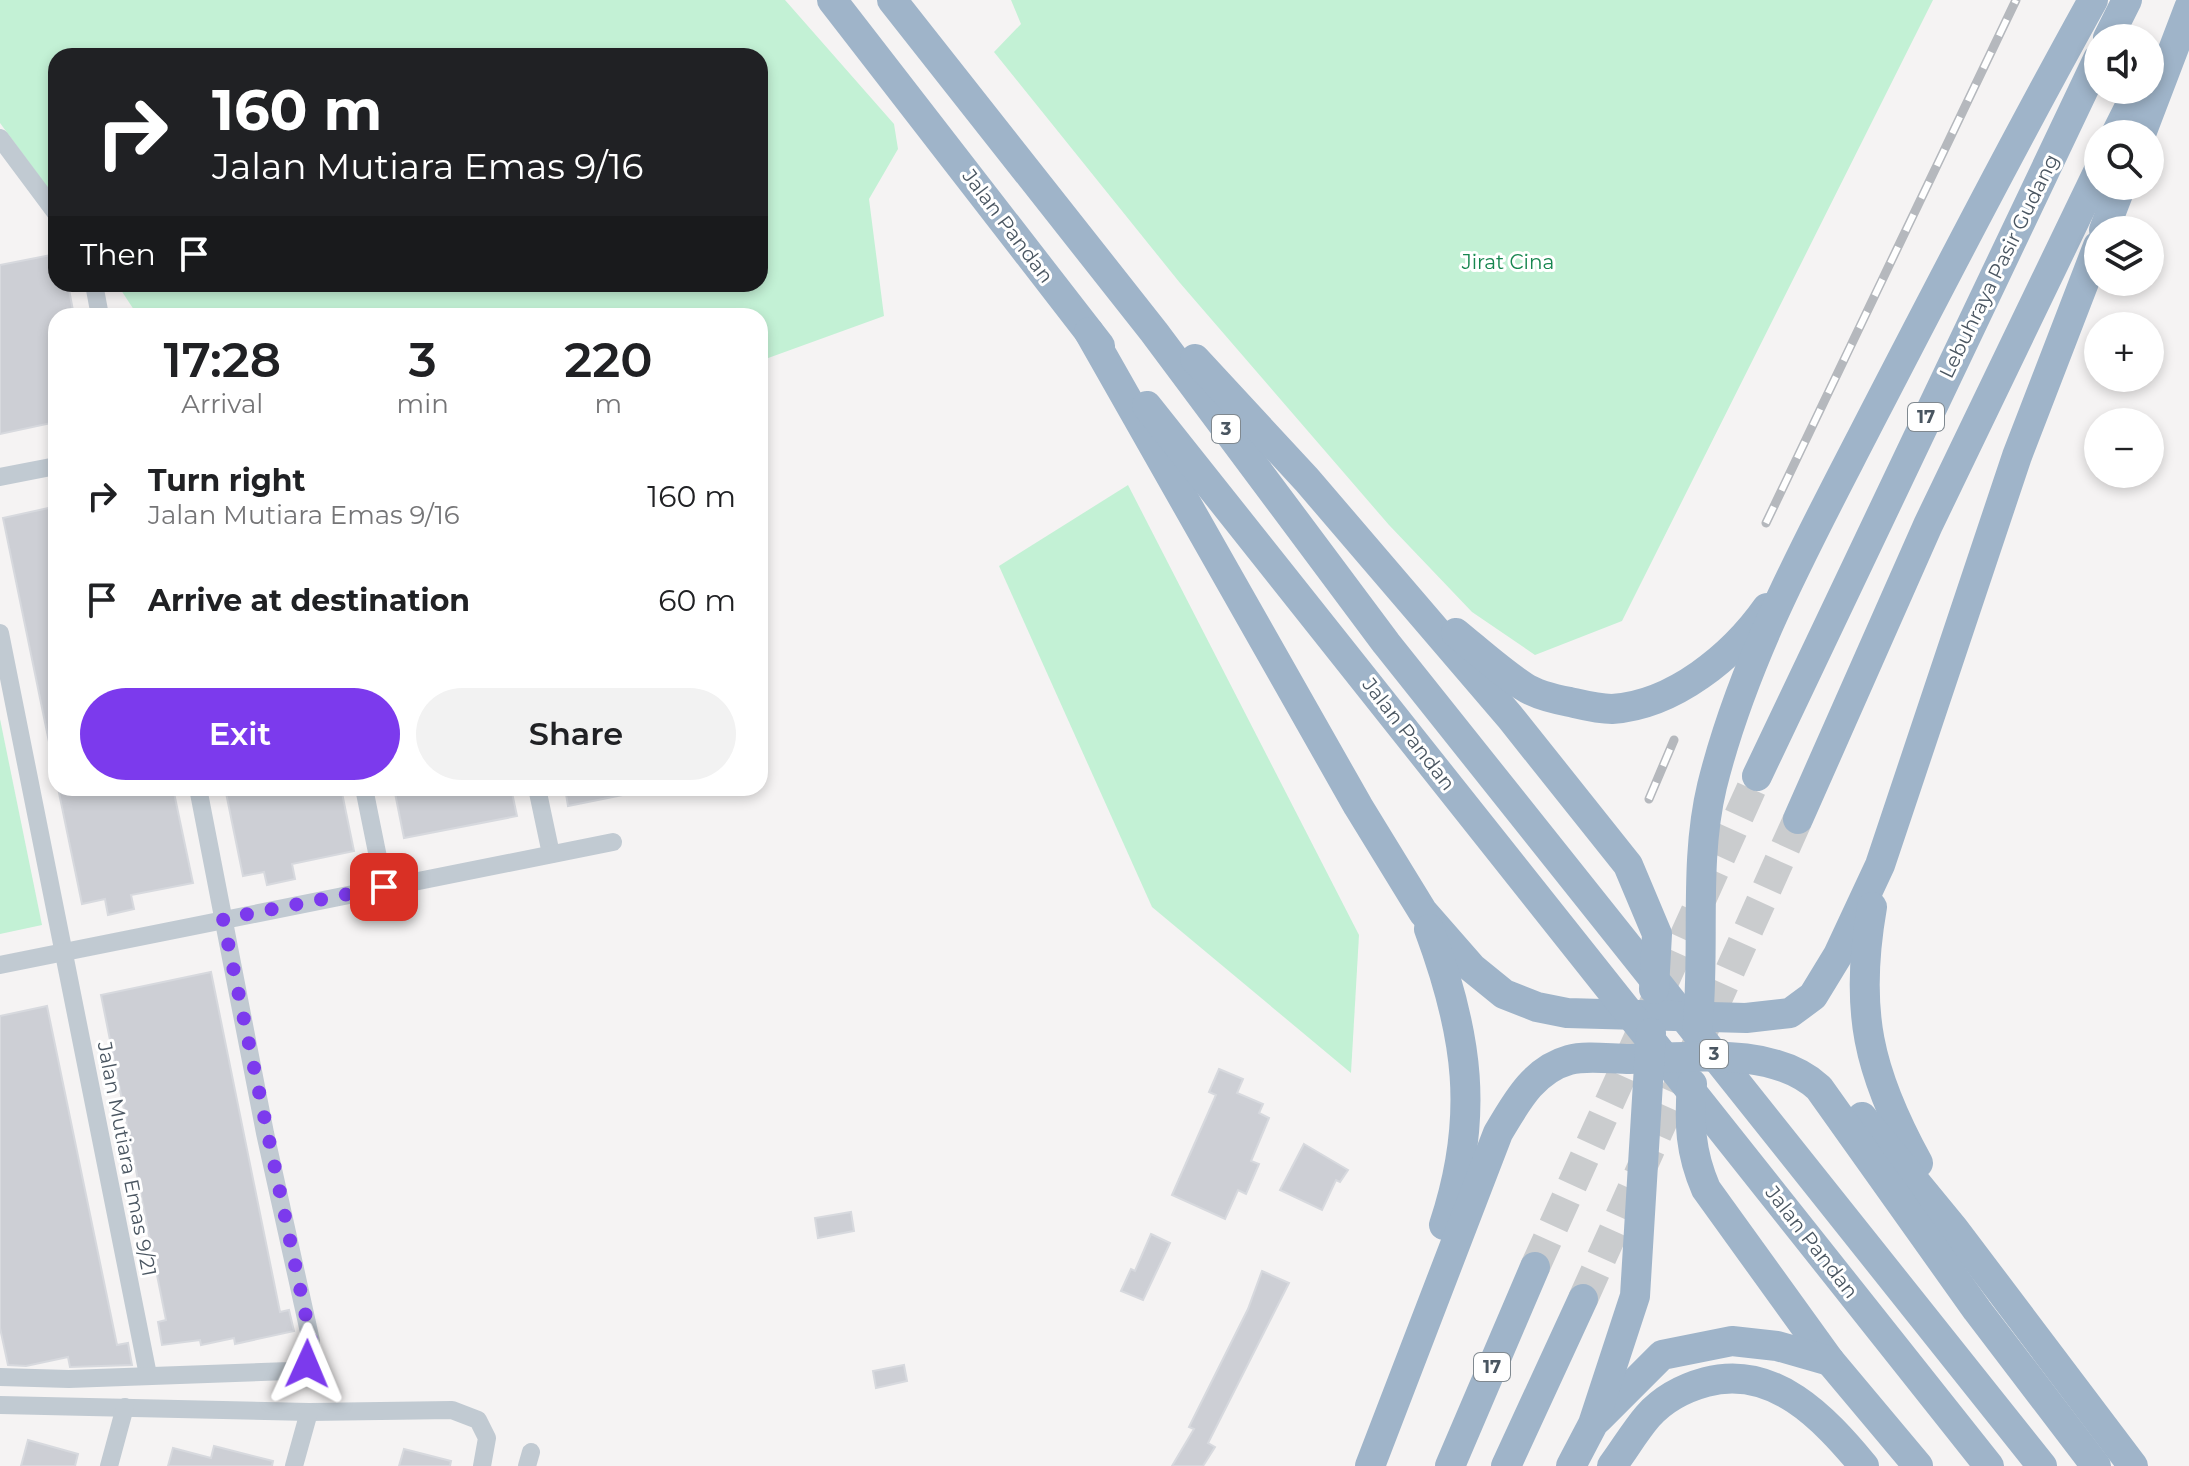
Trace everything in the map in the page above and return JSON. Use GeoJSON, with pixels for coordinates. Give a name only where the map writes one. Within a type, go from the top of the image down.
{"type":"FeatureCollection","features":[{"type":"Feature","properties":{"kind":"highway","name":"Jalan Pandan"},"geometry":{"type":"LineString","coordinates":[[832,0],[1089,332],[1989,1466]]}},
{"type":"Feature","properties":{"kind":"highway","name":"Jalan Pandan"},"geometry":{"type":"LineString","coordinates":[[892,0],[1154,332],[1386,643],[2042,1466]]}},
{"type":"Feature","properties":{"kind":"highway"},"geometry":{"type":"LineString","coordinates":[[1918,1466],[1830,1361],[1706,1189],[1695,1162],[1689,1134],[1699,1014],[1704,838],[1712,787],[1735,711],[1792,573],[2001,167],[2093,0]]}},
{"type":"Feature","properties":{"kind":"highway"},"geometry":{"type":"LineString","coordinates":[[2115,24],[2127,0]]}},
{"type":"Feature","properties":{"kind":"highway"},"geometry":{"type":"LineString","coordinates":[[2164,35],[2181,0]]}},
{"type":"Feature","properties":{"kind":"highway"},"geometry":{"type":"LineString","coordinates":[[2146,120],[2189,8]]}},
{"type":"Feature","properties":{"kind":"highway","name":"Lebuhraya Pasir Gudang"},"geometry":{"type":"LineString","coordinates":[[1757,776],[2084,88]]}},
{"type":"Feature","properties":{"kind":"highway","name":"17"},"geometry":{"type":"LineString","coordinates":[[1798,819],[1928,525],[2085,200]]}},
{"type":"Feature","properties":{"kind":"highway"},"geometry":{"type":"LineString","coordinates":[[1064,218],[1307,480],[1510,717],[1628,865],[1657,934],[1635,1296],[1593,1424],[1571,1466]]}},
{"type":"Feature","properties":{"kind":"highway"},"geometry":{"type":"LineString","coordinates":[[1089,332],[1350,793],[1423,912],[1472,968],[1504,994],[1537,1007],[1567,1013],[1699,1014],[1746,1018],[1790,1013],[1813,996],[1838,955],[1880,865],[2017,456],[2084,282]]}},
{"type":"Feature","properties":{"kind":"highway"},"geometry":{"type":"LineString","coordinates":[[1404,593],[1525,688],[1555,699],[1611,709],[1677,689],[1714,664],[1751,630],[1792,573]]}},
{"type":"Feature","properties":{"kind":"highway"},"geometry":{"type":"LineString","coordinates":[[1880,865],[1865,946],[1862,998],[1871,1053],[1893,1117],[1954,1229]]}},
{"type":"Feature","properties":{"kind":"highway"},"geometry":{"type":"LineString","coordinates":[[1367,1466],[1463,1155],[1467,1085],[1459,1024],[1446,975],[1423,912]]}},
{"type":"Feature","properties":{"kind":"highway"},"geometry":{"type":"LineString","coordinates":[[1367,1466],[1498,1133],[1520,1095],[1540,1074],[1569,1059],[1694,1057],[1759,1061],[1787,1068],[1819,1088],[1845,1097],[1954,1229],[2133,1466]]}},
{"type":"Feature","properties":{"kind":"highway"},"geometry":{"type":"LineString","coordinates":[[1819,1088],[2096,1466]]}},
{"type":"Feature","properties":{"kind":"highway","name":"17"},"geometry":{"type":"LineString","coordinates":[[1450,1466],[1535,1267]]}},
{"type":"Feature","properties":{"kind":"highway"},"geometry":{"type":"LineString","coordinates":[[1506,1466],[1583,1299]]}},
{"type":"Feature","properties":{"kind":"highway"},"geometry":{"type":"LineString","coordinates":[[1593,1424],[1662,1355],[1732,1341],[1777,1346],[1830,1361]]}},
{"type":"Feature","properties":{"kind":"highway"},"geometry":{"type":"LineString","coordinates":[[1612,1466],[1649,1415],[1668,1398],[1689,1387],[1739,1378],[1787,1393],[1826,1423],[1864,1466]]}},
{"type":"Feature","properties":{"kind":"street"},"geometry":{"type":"LineString","coordinates":[[0,138],[48,202]]}},
{"type":"Feature","properties":{"kind":"street"},"geometry":{"type":"LineString","coordinates":[[0,477],[48,468]]}},
{"type":"Feature","properties":{"kind":"street","name":"Jalan Mutiara Emas 9/21"},"geometry":{"type":"LineString","coordinates":[[0,633],[148,1375]]}},
{"type":"Feature","properties":{"kind":"street"},"geometry":{"type":"LineString","coordinates":[[0,1377],[289,1371],[307,1364],[311,1341],[200,796]]}},
{"type":"Feature","properties":{"kind":"street"},"geometry":{"type":"LineString","coordinates":[[366,796],[384,887]]}},
{"type":"Feature","properties":{"kind":"street"},"geometry":{"type":"LineString","coordinates":[[539,796],[551,854]]}},
{"type":"Feature","properties":{"kind":"street"},"geometry":{"type":"LineString","coordinates":[[0,965],[613,842]]}},
{"type":"Feature","properties":{"kind":"street"},"geometry":{"type":"LineString","coordinates":[[0,1405],[309,1412],[452,1410],[478,1420],[487,1438],[482,1466]]}},
{"type":"Feature","properties":{"kind":"street"},"geometry":{"type":"LineString","coordinates":[[109,1466],[125,1407]]}},
{"type":"Feature","properties":{"kind":"street"},"geometry":{"type":"LineString","coordinates":[[294,1466],[309,1412]]}},
{"type":"Feature","properties":{"kind":"green space"},"geometry":{"type":"Polygon","coordinates":[[[0,0],[785,0],[894,124],[898,149],[869,199],[884,316],[768,358],[768,308],[133,308],[122,292],[768,292],[768,48],[48,48],[48,188],[0,123],[0,0]]]}},
{"type":"Feature","properties":{"kind":"green space","name":"Jirat Cina"},"geometry":{"type":"Polygon","coordinates":[[[1011,0],[1933,0],[1622,621],[1535,655],[1472,612],[1389,525],[1180,283],[994,52],[1021,24],[1011,0]]]}},
{"type":"Feature","properties":{"kind":"green space"},"geometry":{"type":"Polygon","coordinates":[[[1128,485],[1359,935],[1351,1073],[1152,907],[999,566],[1128,485]]]}},
{"type":"Feature","properties":{"kind":"green space"},"geometry":{"type":"Polygon","coordinates":[[[0,719],[42,925],[0,934],[0,719]]]}},
{"type":"Feature","properties":{"kind":"building"},"geometry":{"type":"Polygon","coordinates":[[[48,256],[48,292],[70,292],[72,308],[48,308],[48,424],[0,434],[0,265],[48,256]]]}},
{"type":"Feature","properties":{"kind":"building"},"geometry":{"type":"Polygon","coordinates":[[[48,508],[48,737],[3,518],[48,508]]]}},
{"type":"Feature","properties":{"kind":"building"},"geometry":{"type":"Polygon","coordinates":[[[60,796],[175,796],[193,883],[131,895],[134,909],[108,915],[105,899],[82,904],[60,796]]]}},
{"type":"Feature","properties":{"kind":"building"},"geometry":{"type":"Polygon","coordinates":[[[227,796],[343,796],[354,851],[292,864],[295,879],[267,885],[264,872],[243,876],[227,796]]]}},
{"type":"Feature","properties":{"kind":"building"},"geometry":{"type":"Polygon","coordinates":[[[396,796],[513,796],[517,816],[404,838],[396,796]]]}},
{"type":"Feature","properties":{"kind":"building"},"geometry":{"type":"Polygon","coordinates":[[[566,796],[618,796],[568,806],[566,796]]]}},
{"type":"Feature","properties":{"kind":"building"},"geometry":{"type":"Polygon","coordinates":[[[211,972],[280,1312],[289,1310],[294,1331],[235,1344],[234,1338],[201,1345],[200,1340],[162,1345],[158,1322],[166,1320],[101,995],[211,972]]]}},
{"type":"Feature","properties":{"kind":"building"},"geometry":{"type":"Polygon","coordinates":[[[47,1006],[117,1345],[128,1343],[132,1365],[70,1367],[68,1357],[26,1366],[8,1365],[0,1328],[0,1016],[47,1006]]]}},
{"type":"Feature","properties":{"kind":"building"},"geometry":{"type":"Polygon","coordinates":[[[1219,1069],[1243,1079],[1237,1093],[1263,1104],[1259,1113],[1269,1118],[1251,1161],[1259,1164],[1246,1194],[1238,1190],[1225,1219],[1172,1195],[1216,1095],[1209,1092],[1219,1069]]]}},
{"type":"Feature","properties":{"kind":"building"},"geometry":{"type":"Polygon","coordinates":[[[1304,1144],[1348,1170],[1340,1182],[1336,1180],[1322,1210],[1280,1190],[1304,1144]]]}},
{"type":"Feature","properties":{"kind":"building"},"geometry":{"type":"Polygon","coordinates":[[[851,1212],[854,1231],[818,1238],[815,1218],[851,1212]]]}},
{"type":"Feature","properties":{"kind":"building"},"geometry":{"type":"Polygon","coordinates":[[[1151,1234],[1170,1243],[1143,1300],[1121,1291],[1131,1269],[1135,1271],[1151,1234]]]}},
{"type":"Feature","properties":{"kind":"building"},"geometry":{"type":"Polygon","coordinates":[[[1262,1271],[1289,1283],[1208,1443],[1215,1447],[1203,1466],[1172,1466],[1194,1429],[1189,1427],[1248,1309],[1262,1271]]]}},
{"type":"Feature","properties":{"kind":"building"},"geometry":{"type":"Polygon","coordinates":[[[904,1365],[907,1381],[876,1388],[873,1371],[904,1365]]]}},
{"type":"Feature","properties":{"kind":"building"},"geometry":{"type":"Polygon","coordinates":[[[28,1440],[78,1454],[75,1466],[21,1466],[28,1440]]]}},
{"type":"Feature","properties":{"kind":"building"},"geometry":{"type":"Polygon","coordinates":[[[214,1446],[273,1461],[272,1466],[168,1466],[173,1448],[211,1458],[214,1446]]]}},
{"type":"Feature","properties":{"kind":"building"},"geometry":{"type":"Polygon","coordinates":[[[404,1449],[451,1461],[450,1466],[399,1466],[404,1449]]]}},
{"type":"Feature","properties":{"kind":"tunnel"},"geometry":{"type":"LineString","coordinates":[[1535,1267],[1757,776]]}},
{"type":"Feature","properties":{"kind":"tunnel"},"geometry":{"type":"LineString","coordinates":[[1583,1299],[1798,819]]}},
{"type":"Feature","properties":{"kind":"railway"},"geometry":{"type":"LineString","coordinates":[[1766,523],[2016,0]]}},
{"type":"Feature","properties":{"kind":"railway"},"geometry":{"type":"LineString","coordinates":[[1649,799],[1674,740]]}},
{"type":"Feature","properties":{"kind":"route"},"geometry":{"type":"LineString","coordinates":[[307,1364],[311,1341],[265,1133],[223,919],[384,887]]}}]}
